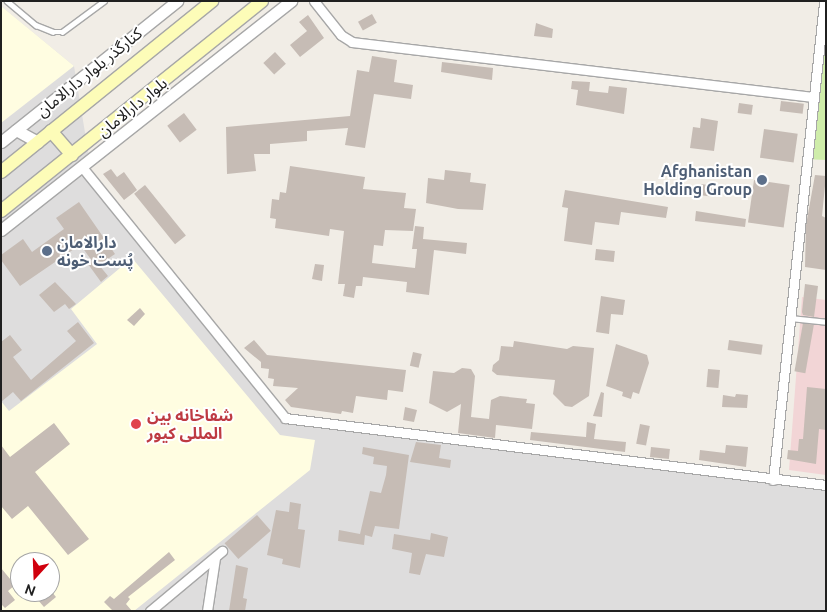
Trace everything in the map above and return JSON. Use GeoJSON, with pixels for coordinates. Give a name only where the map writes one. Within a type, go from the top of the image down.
{"type":"FeatureCollection","features":[{"type":"Feature","properties":{"kind":"main road","name":"بلوار دارالامان"},"geometry":{"type":"LineString","coordinates":[[1,172],[212,1]]}},
{"type":"Feature","properties":{"kind":"main road","name":"بلوار دارالامان"},"geometry":{"type":"LineString","coordinates":[[1,211],[262,1]]}},
{"type":"Feature","properties":{"kind":"main road"},"geometry":{"type":"LineString","coordinates":[[52,130],[72,155]]}},
{"type":"Feature","properties":{"kind":"street","name":"کنارگذر بلوار دارالامان"},"geometry":{"type":"LineString","coordinates":[[1,142],[177,1]]}},
{"type":"Feature","properties":{"kind":"street"},"geometry":{"type":"LineString","coordinates":[[1,230],[82,168],[291,1]]}},
{"type":"Feature","properties":{"kind":"street"},"geometry":{"type":"LineString","coordinates":[[314,1],[341,35],[352,42],[813,97]]}},
{"type":"Feature","properties":{"kind":"street"},"geometry":{"type":"LineString","coordinates":[[773,480],[824,1]]}},
{"type":"Feature","properties":{"kind":"street"},"geometry":{"type":"LineString","coordinates":[[16,130],[38,142]]}},
{"type":"Feature","properties":{"kind":"street"},"geometry":{"type":"LineString","coordinates":[[82,168],[285,418],[773,480],[826,485]]}},
{"type":"Feature","properties":{"kind":"street"},"geometry":{"type":"LineString","coordinates":[[150,611],[222,551]]}},
{"type":"Feature","properties":{"kind":"street"},"geometry":{"type":"LineString","coordinates":[[206,611],[215,558]]}},
{"type":"Feature","properties":{"kind":"lane"},"geometry":{"type":"LineString","coordinates":[[7,1],[36,25],[53,32],[62,32],[104,1]]}},
{"type":"Feature","properties":{"kind":"lane"},"geometry":{"type":"LineString","coordinates":[[790,318],[826,322]]}},
{"type":"Feature","properties":{"kind":"shaded area"},"geometry":{"type":"Polygon","coordinates":[[[1,6],[74,66],[93,181],[285,418],[826,485],[826,611],[1,611],[1,6]]]}},
{"type":"Feature","properties":{"kind":"shaded area"},"geometry":{"type":"Polygon","coordinates":[[[1,6],[74,66],[1,123],[1,6]]]}},
{"type":"Feature","properties":{"kind":"shaded area","name":"شفاخانه بین المللی کیور"},"geometry":{"type":"Polygon","coordinates":[[[132,258],[280,435],[315,440],[310,470],[134,611],[1,611],[1,401],[9,411],[97,344],[71,309],[132,258]]]}},
{"type":"Feature","properties":{"kind":"shaded area"},"geometry":{"type":"Polygon","coordinates":[[[802,297],[826,300],[826,475],[789,470],[802,297]]]}},
{"type":"Feature","properties":{"kind":"green space"},"geometry":{"type":"Polygon","coordinates":[[[826,8],[826,160],[803,159],[826,8]]]}},
{"type":"Feature","properties":{"kind":"building"},"geometry":{"type":"Polygon","coordinates":[[[372,14],[377,23],[363,31],[358,22],[372,14]]]}},
{"type":"Feature","properties":{"kind":"building"},"geometry":{"type":"Polygon","coordinates":[[[308,15],[324,38],[300,57],[290,45],[307,31],[299,22],[308,15]]]}},
{"type":"Feature","properties":{"kind":"building"},"geometry":{"type":"Polygon","coordinates":[[[536,23],[553,29],[552,38],[534,36],[536,23]]]}},
{"type":"Feature","properties":{"kind":"building"},"geometry":{"type":"Polygon","coordinates":[[[275,52],[286,64],[274,75],[263,63],[275,52]]]}},
{"type":"Feature","properties":{"kind":"building"},"geometry":{"type":"Polygon","coordinates":[[[372,56],[397,60],[394,82],[413,85],[411,99],[374,94],[365,148],[345,145],[348,128],[307,131],[307,141],[270,144],[270,154],[254,154],[256,171],[227,174],[226,127],[350,116],[357,70],[369,72],[372,56]]]}},
{"type":"Feature","properties":{"kind":"building"},"geometry":{"type":"Polygon","coordinates":[[[442,62],[493,68],[492,80],[441,72],[442,62]]]}},
{"type":"Feature","properties":{"kind":"building"},"geometry":{"type":"Polygon","coordinates":[[[572,81],[590,82],[589,91],[608,93],[609,86],[627,88],[624,114],[576,105],[578,90],[571,89],[572,81]]]}},
{"type":"Feature","properties":{"kind":"building"},"geometry":{"type":"Polygon","coordinates":[[[781,101],[804,104],[803,114],[780,111],[781,101]]]}},
{"type":"Feature","properties":{"kind":"building"},"geometry":{"type":"Polygon","coordinates":[[[739,103],[753,105],[751,115],[738,113],[739,103]]]}},
{"type":"Feature","properties":{"kind":"building"},"geometry":{"type":"Polygon","coordinates":[[[184,113],[197,130],[180,142],[167,126],[184,113]]]}},
{"type":"Feature","properties":{"kind":"building"},"geometry":{"type":"Polygon","coordinates":[[[701,118],[718,121],[714,151],[690,148],[693,127],[700,128],[701,118]]]}},
{"type":"Feature","properties":{"kind":"building"},"geometry":{"type":"Polygon","coordinates":[[[764,129],[798,134],[794,162],[760,158],[764,129]]]}},
{"type":"Feature","properties":{"kind":"building"},"geometry":{"type":"Polygon","coordinates":[[[290,166],[365,177],[363,189],[406,193],[404,208],[416,209],[413,231],[385,230],[383,246],[374,245],[372,263],[415,268],[417,249],[412,249],[415,226],[424,227],[423,239],[467,243],[466,254],[434,250],[429,295],[406,292],[407,282],[363,277],[362,286],[356,286],[354,298],[343,296],[345,284],[338,284],[344,231],[330,229],[329,236],[275,228],[276,219],[270,218],[272,199],[279,200],[280,192],[286,193],[290,166]]]}},
{"type":"Feature","properties":{"kind":"building"},"geometry":{"type":"Polygon","coordinates":[[[111,169],[117,177],[124,172],[137,190],[124,200],[103,174],[111,169]]]}},
{"type":"Feature","properties":{"kind":"building"},"geometry":{"type":"Polygon","coordinates":[[[445,170],[471,173],[470,182],[486,184],[483,210],[458,209],[426,203],[428,178],[444,180],[445,170]]]}},
{"type":"Feature","properties":{"kind":"building"},"geometry":{"type":"Polygon","coordinates":[[[815,175],[826,176],[822,216],[826,218],[826,270],[805,267],[806,225],[815,175]]]}},
{"type":"Feature","properties":{"kind":"building"},"geometry":{"type":"Polygon","coordinates":[[[754,180],[790,185],[784,228],[748,223],[754,180]]]}},
{"type":"Feature","properties":{"kind":"building"},"geometry":{"type":"Polygon","coordinates":[[[701,184],[716,186],[714,197],[699,195],[701,184]]]}},
{"type":"Feature","properties":{"kind":"building"},"geometry":{"type":"Polygon","coordinates":[[[145,185],[186,236],[175,244],[134,194],[145,185]]]}},
{"type":"Feature","properties":{"kind":"building"},"geometry":{"type":"Polygon","coordinates":[[[565,190],[668,207],[666,218],[621,212],[619,225],[595,222],[592,245],[564,241],[568,208],[562,207],[565,190]]]}},
{"type":"Feature","properties":{"kind":"building"},"geometry":{"type":"Polygon","coordinates":[[[79,202],[115,254],[99,265],[108,276],[101,282],[88,264],[92,261],[82,247],[77,247],[20,286],[1,260],[1,255],[23,239],[32,252],[64,229],[56,218],[79,202]]]}},
{"type":"Feature","properties":{"kind":"building"},"geometry":{"type":"Polygon","coordinates":[[[696,211],[746,219],[745,227],[695,221],[696,211]]]}},
{"type":"Feature","properties":{"kind":"building"},"geometry":{"type":"Polygon","coordinates":[[[596,249],[615,251],[614,262],[595,260],[596,249]]]}},
{"type":"Feature","properties":{"kind":"building"},"geometry":{"type":"Polygon","coordinates":[[[315,264],[324,265],[322,281],[312,279],[315,264]]]}},
{"type":"Feature","properties":{"kind":"building"},"geometry":{"type":"Polygon","coordinates":[[[55,282],[76,304],[69,309],[65,304],[54,312],[39,295],[55,282]]]}},
{"type":"Feature","properties":{"kind":"building"},"geometry":{"type":"Polygon","coordinates":[[[805,284],[818,286],[814,317],[803,315],[802,312],[805,284]]]}},
{"type":"Feature","properties":{"kind":"building"},"geometry":{"type":"Polygon","coordinates":[[[601,296],[625,300],[623,315],[611,314],[609,334],[596,332],[601,296]]]}},
{"type":"Feature","properties":{"kind":"building"},"geometry":{"type":"Polygon","coordinates":[[[140,308],[145,314],[134,326],[127,320],[140,308]]]}},
{"type":"Feature","properties":{"kind":"building"},"geometry":{"type":"Polygon","coordinates":[[[78,322],[94,343],[21,401],[13,392],[1,402],[1,342],[10,335],[22,350],[13,357],[31,380],[76,341],[67,331],[78,322]]]}},
{"type":"Feature","properties":{"kind":"building"},"geometry":{"type":"Polygon","coordinates":[[[803,323],[814,325],[805,373],[794,371],[803,323]]]}},
{"type":"Feature","properties":{"kind":"building"},"geometry":{"type":"Polygon","coordinates":[[[254,340],[267,355],[406,370],[403,392],[388,390],[387,400],[356,396],[353,413],[342,411],[341,414],[291,407],[285,400],[298,388],[273,386],[274,379],[268,378],[269,369],[261,368],[261,362],[244,348],[254,340]]]}},
{"type":"Feature","properties":{"kind":"building"},"geometry":{"type":"Polygon","coordinates":[[[729,340],[763,345],[761,355],[728,350],[729,340]]]}},
{"type":"Feature","properties":{"kind":"building"},"geometry":{"type":"Polygon","coordinates":[[[514,341],[567,349],[573,346],[594,348],[589,396],[572,407],[565,406],[553,394],[555,380],[497,375],[492,371],[493,365],[499,360],[501,346],[513,347],[514,341]]]}},
{"type":"Feature","properties":{"kind":"building"},"geometry":{"type":"Polygon","coordinates":[[[616,344],[647,355],[649,363],[639,394],[633,392],[631,399],[622,396],[623,392],[606,386],[616,344]]]}},
{"type":"Feature","properties":{"kind":"building"},"geometry":{"type":"Polygon","coordinates":[[[413,352],[422,354],[419,368],[410,366],[413,352]]]}},
{"type":"Feature","properties":{"kind":"building"},"geometry":{"type":"Polygon","coordinates":[[[462,368],[471,369],[475,376],[471,417],[489,419],[491,400],[500,396],[527,399],[526,403],[535,404],[532,429],[496,425],[495,438],[458,433],[461,404],[447,412],[429,403],[433,371],[454,373],[462,368]]]}},
{"type":"Feature","properties":{"kind":"building"},"geometry":{"type":"Polygon","coordinates":[[[708,369],[720,370],[718,388],[706,387],[708,369]]]}},
{"type":"Feature","properties":{"kind":"building"},"geometry":{"type":"Polygon","coordinates":[[[807,387],[826,389],[826,430],[819,429],[816,464],[787,459],[788,450],[798,451],[799,439],[803,439],[807,387]]]}},
{"type":"Feature","properties":{"kind":"building"},"geometry":{"type":"Polygon","coordinates":[[[601,392],[604,393],[602,417],[593,416],[601,392]]]}},
{"type":"Feature","properties":{"kind":"building"},"geometry":{"type":"Polygon","coordinates":[[[736,394],[748,395],[747,408],[722,407],[723,395],[735,397],[736,394]]]}},
{"type":"Feature","properties":{"kind":"building"},"geometry":{"type":"Polygon","coordinates":[[[405,407],[417,410],[414,422],[403,420],[405,407]]]}},
{"type":"Feature","properties":{"kind":"building"},"geometry":{"type":"Polygon","coordinates":[[[587,422],[596,424],[594,439],[626,442],[625,452],[530,440],[531,432],[586,437],[587,422]]]}},
{"type":"Feature","properties":{"kind":"building"},"geometry":{"type":"Polygon","coordinates":[[[54,423],[70,444],[35,472],[89,539],[68,555],[28,506],[12,519],[1,506],[1,445],[10,457],[54,423]]]}},
{"type":"Feature","properties":{"kind":"building"},"geometry":{"type":"Polygon","coordinates":[[[640,424],[650,426],[646,446],[636,444],[640,424]]]}},
{"type":"Feature","properties":{"kind":"building"},"geometry":{"type":"Polygon","coordinates":[[[416,442],[441,445],[439,458],[451,460],[450,468],[410,462],[416,442]]]}},
{"type":"Feature","properties":{"kind":"building"},"geometry":{"type":"Polygon","coordinates":[[[726,445],[748,447],[746,467],[699,460],[700,450],[725,453],[726,445]]]}},
{"type":"Feature","properties":{"kind":"building"},"geometry":{"type":"Polygon","coordinates":[[[363,447],[409,455],[399,529],[375,526],[372,537],[365,535],[364,545],[338,541],[339,530],[360,534],[370,491],[381,493],[386,475],[387,466],[373,464],[374,457],[362,454],[363,447]]]}},
{"type":"Feature","properties":{"kind":"building"},"geometry":{"type":"Polygon","coordinates":[[[651,447],[670,449],[669,459],[650,457],[651,447]]]}},
{"type":"Feature","properties":{"kind":"building"},"geometry":{"type":"Polygon","coordinates":[[[290,502],[301,504],[298,529],[305,530],[300,568],[282,564],[283,559],[267,555],[276,510],[289,512],[290,502]]]}},
{"type":"Feature","properties":{"kind":"building"},"geometry":{"type":"Polygon","coordinates":[[[257,515],[271,531],[238,559],[225,543],[257,515]]]}},
{"type":"Feature","properties":{"kind":"building"},"geometry":{"type":"Polygon","coordinates":[[[431,533],[448,537],[444,557],[426,554],[420,575],[409,573],[412,553],[392,549],[394,534],[430,540],[431,533]]]}},
{"type":"Feature","properties":{"kind":"building"},"geometry":{"type":"Polygon","coordinates":[[[169,552],[175,560],[128,597],[130,599],[126,604],[132,611],[113,611],[104,602],[110,596],[114,599],[169,552]]]}},
{"type":"Feature","properties":{"kind":"building"},"geometry":{"type":"Polygon","coordinates":[[[236,565],[248,568],[243,598],[247,599],[245,611],[229,611],[236,565]]]}},
{"type":"Feature","properties":{"kind":"building"},"geometry":{"type":"Polygon","coordinates":[[[1,568],[10,579],[10,589],[8,591],[10,594],[10,602],[12,602],[5,608],[1,604],[1,568]]]}},
{"type":"Feature","properties":{"kind":"building"},"geometry":{"type":"Polygon","coordinates":[[[40,602],[50,602],[44,607],[40,602]]]}},
{"type":"Feature","properties":{"kind":"place","name":"Afghanistan Holding Group"},"geometry":{"type":"Point","coordinates":[762,180]}},
{"type":"Feature","properties":{"kind":"place","name":"دارالامان پُست خونه"},"geometry":{"type":"Point","coordinates":[47,251]}},
{"type":"Feature","properties":{"kind":"place","name":"شفاخانه بین المللی کیور"},"geometry":{"type":"Point","coordinates":[136,424]}}]}
